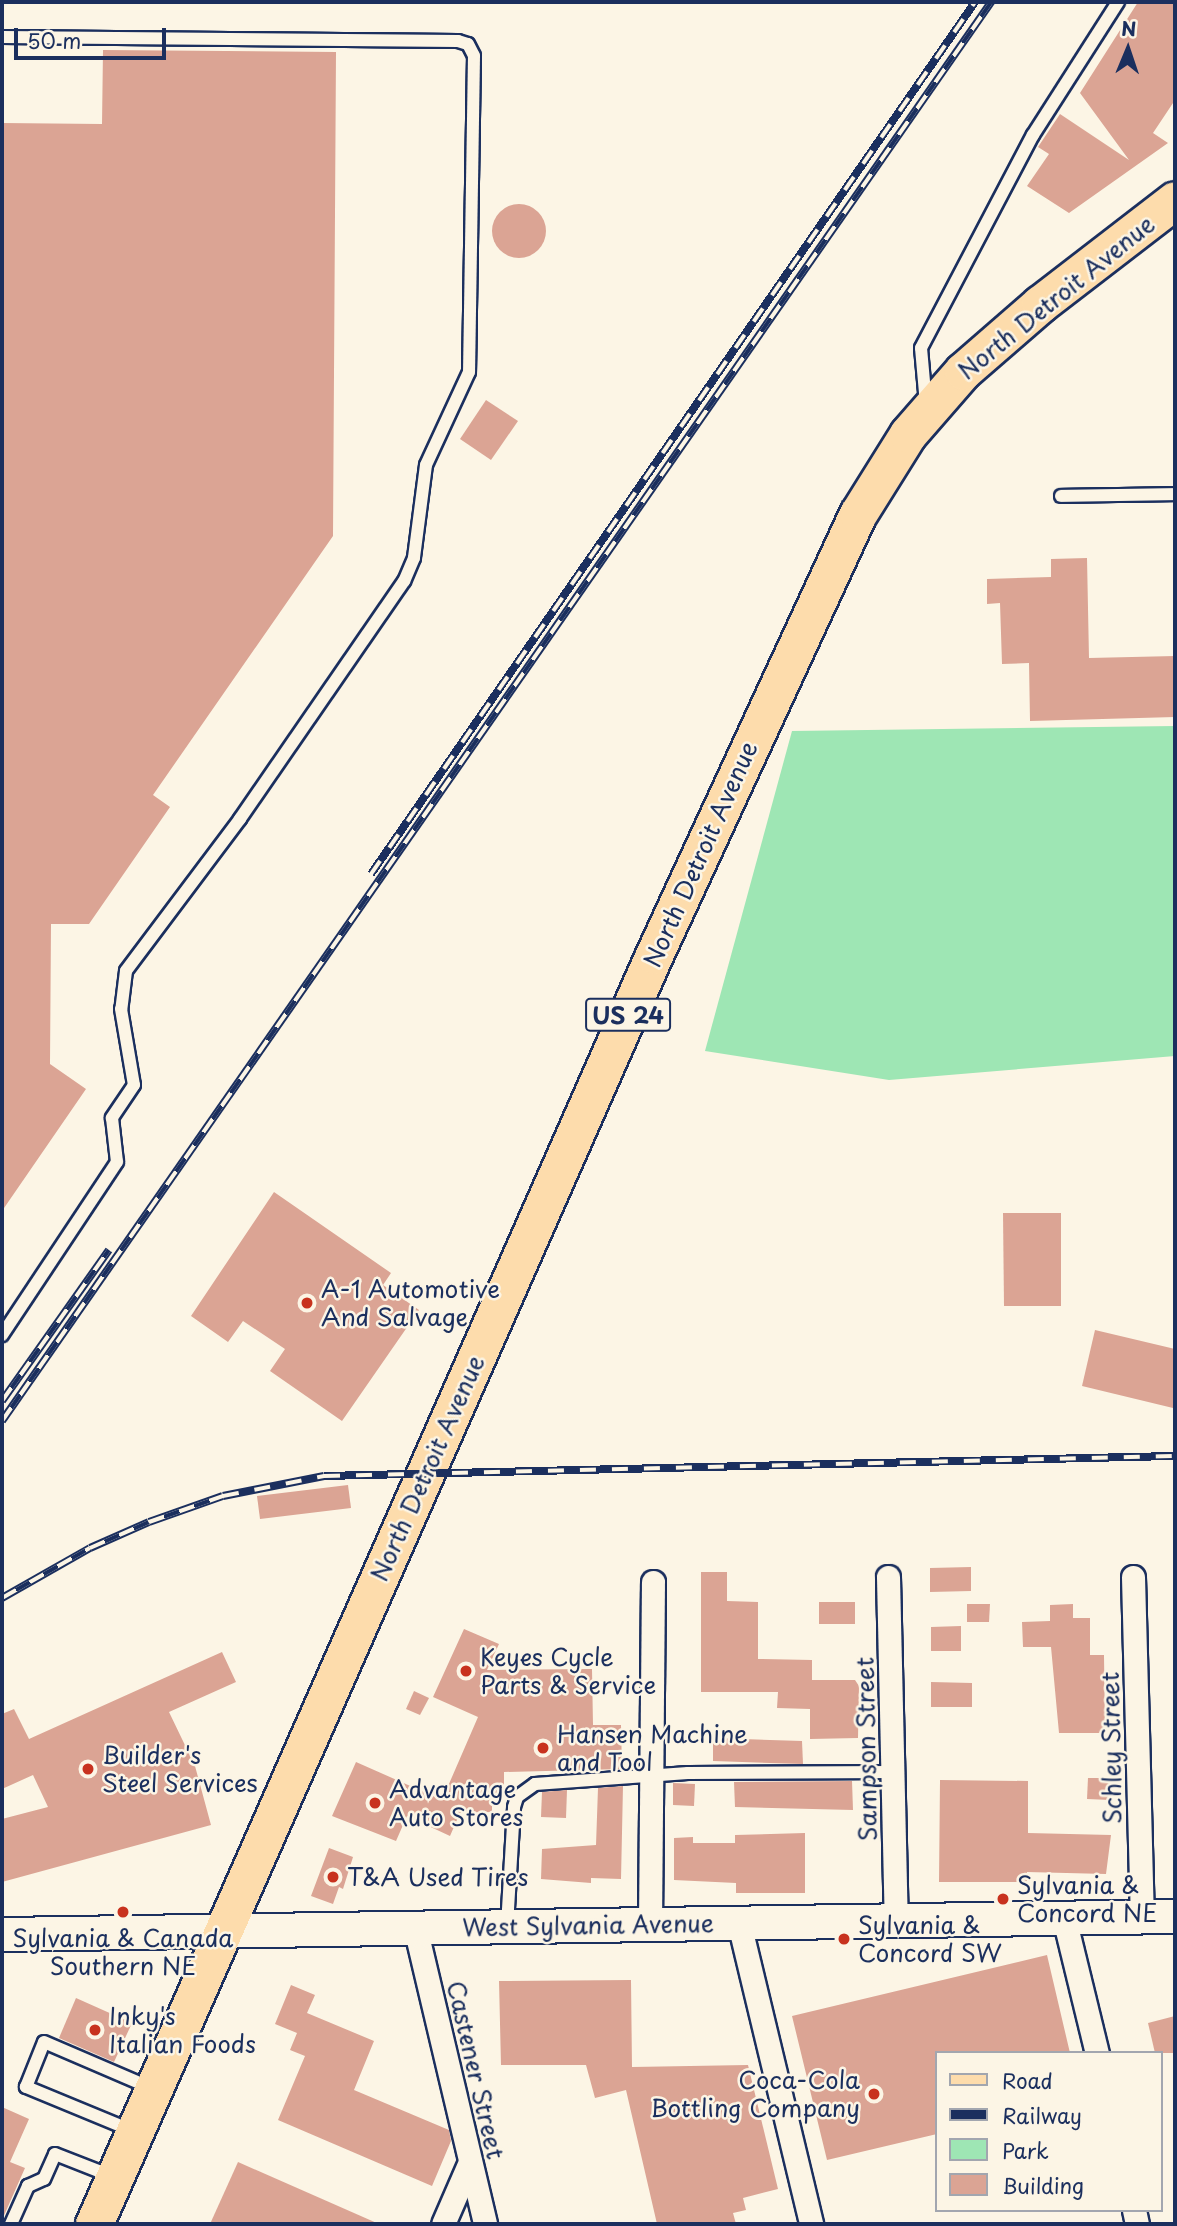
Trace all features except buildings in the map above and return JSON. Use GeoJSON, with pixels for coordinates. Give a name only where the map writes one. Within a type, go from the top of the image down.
{"type":"FeatureCollection","features":[{"type":"Feature","properties":{"kind":"main road","name":"North Detroit Avenue"},"geometry":{"type":"LineString","coordinates":[[94,2224],[222,1930],[836,556],[876,483],[926,412],[988,347],[1175,200]]}},
{"type":"Feature","properties":{"kind":"main road","name":"West Sylvania Avenue"},"geometry":{"type":"LineString","coordinates":[[2,1934],[1175,1916]]}},
{"type":"Feature","properties":{"kind":"street","name":"Sampson Street"},"geometry":{"type":"LineString","coordinates":[[888,1577],[896,1920]]}},
{"type":"Feature","properties":{"kind":"street","name":"Schley Street"},"geometry":{"type":"LineString","coordinates":[[1133,1577],[1142,1917]]}},
{"type":"Feature","properties":{"kind":"street"},"geometry":{"type":"LineString","coordinates":[[650,1924],[653,1582]]}},
{"type":"Feature","properties":{"kind":"street"},"geometry":{"type":"LineString","coordinates":[[1065,1918],[1097,2051]]}},
{"type":"Feature","properties":{"kind":"street"},"geometry":{"type":"LineString","coordinates":[[739,1923],[811,2224]]}},
{"type":"Feature","properties":{"kind":"street","name":"Castener Street"},"geometry":{"type":"LineString","coordinates":[[415,1927],[485,2224]]}},
{"type":"Feature","properties":{"kind":"street"},"geometry":{"type":"LineString","coordinates":[[443,2224],[470,2162]]}},
{"type":"Feature","properties":{"kind":"lane"},"geometry":{"type":"LineString","coordinates":[[926,412],[921,348],[1033,135],[1118,2]]}},
{"type":"Feature","properties":{"kind":"lane"},"geometry":{"type":"LineString","coordinates":[[2,37],[458,41],[468,44],[474,56],[468,372],[426,465],[414,558],[404,581],[240,819],[126,971],[121,1009],[134,1085],[112,1118],[117,1162],[2,1335]]}},
{"type":"Feature","properties":{"kind":"lane"},"geometry":{"type":"LineString","coordinates":[[1061,496],[1175,494]]}},
{"type":"Feature","properties":{"kind":"lane"},"geometry":{"type":"LineString","coordinates":[[506,1926],[514,1807],[525,1788],[564,1781],[651,1777],[892,1772]]}},
{"type":"Feature","properties":{"kind":"lane"},"geometry":{"type":"LineString","coordinates":[[135,2132],[26,2087],[44,2042],[153,2089]]}},
{"type":"Feature","properties":{"kind":"lane"},"geometry":{"type":"LineString","coordinates":[[11,2224],[28,2186],[44,2179],[55,2154],[114,2178]]}},
{"type":"Feature","properties":{"kind":"green space"},"geometry":{"type":"Polygon","coordinates":[[[1175,726],[1175,1056],[889,1080],[705,1051],[792,731],[1175,726]]]}},
{"type":"Feature","properties":{"kind":"railway"},"geometry":{"type":"LineString","coordinates":[[371,874],[975,2]]}},
{"type":"Feature","properties":{"kind":"railway"},"geometry":{"type":"LineString","coordinates":[[2,1421],[991,2]]}},
{"type":"Feature","properties":{"kind":"railway"},"geometry":{"type":"LineString","coordinates":[[2,1401],[109,1250]]}},
{"type":"Feature","properties":{"kind":"railway"},"geometry":{"type":"LineString","coordinates":[[2,1598],[90,1548],[149,1522],[223,1496],[324,1476],[1175,1456]]}},
{"type":"Feature","properties":{"kind":"place","name":"A-1 Automotive And Salvage"},"geometry":{"type":"Point","coordinates":[307,1303]}},
{"type":"Feature","properties":{"kind":"place","name":"Keyes Cycle Parts & Service"},"geometry":{"type":"Point","coordinates":[466,1671]}},
{"type":"Feature","properties":{"kind":"place","name":"Hansen Machine and Tool"},"geometry":{"type":"Point","coordinates":[543,1748]}},
{"type":"Feature","properties":{"kind":"place","name":"Builder's Steel Services"},"geometry":{"type":"Point","coordinates":[88,1769]}},
{"type":"Feature","properties":{"kind":"place","name":"Advantage Auto Stores"},"geometry":{"type":"Point","coordinates":[375,1803]}},
{"type":"Feature","properties":{"kind":"place","name":"T&A Used Tires"},"geometry":{"type":"Point","coordinates":[333,1877]}},
{"type":"Feature","properties":{"kind":"place","name":"Sylvania & Concord NE"},"geometry":{"type":"Point","coordinates":[1003,1899]}},
{"type":"Feature","properties":{"kind":"place","name":"Sylvania & Canada Southern NE"},"geometry":{"type":"Point","coordinates":[123,1912]}},
{"type":"Feature","properties":{"kind":"place","name":"Sylvania & Concord SW"},"geometry":{"type":"Point","coordinates":[844,1939]}},
{"type":"Feature","properties":{"kind":"place","name":"Inky's Italian Foods"},"geometry":{"type":"Point","coordinates":[95,2030]}},
{"type":"Feature","properties":{"kind":"place","name":"Coca-Cola Bottling Company"},"geometry":{"type":"Point","coordinates":[874,2094]}}]}
